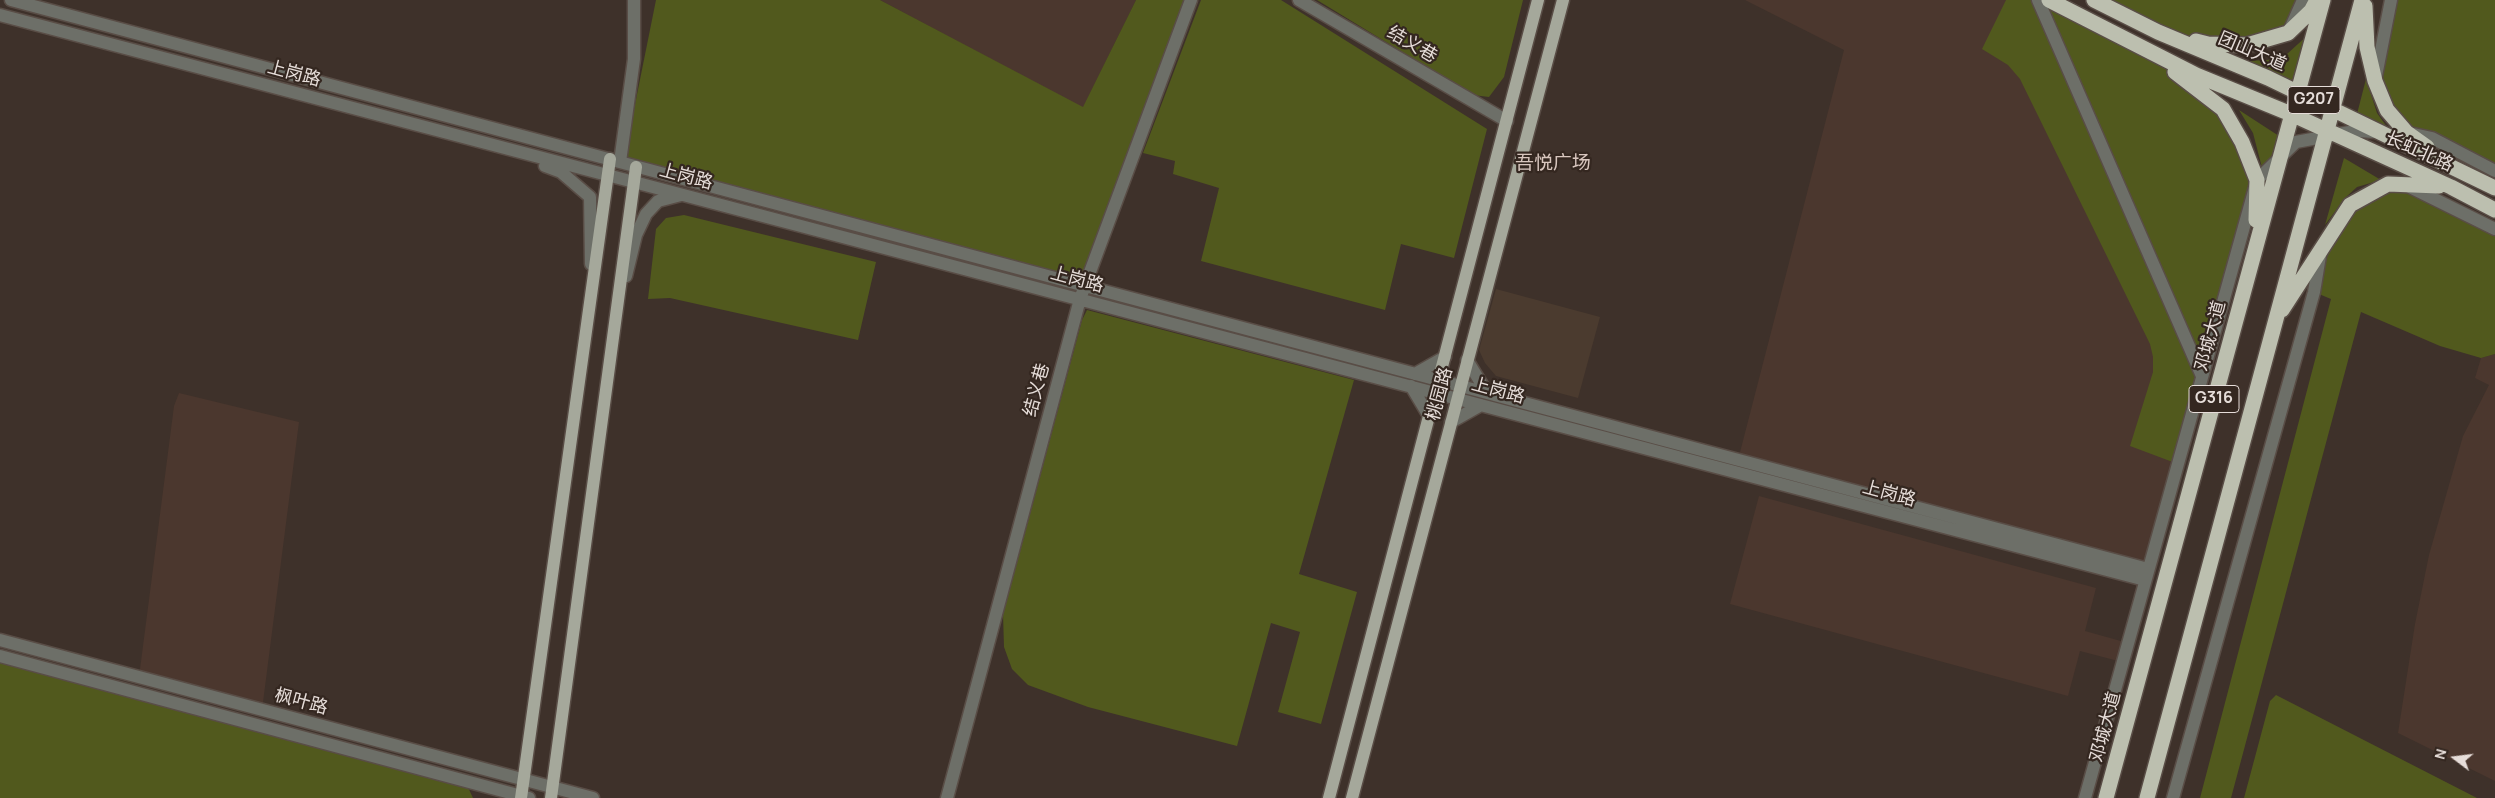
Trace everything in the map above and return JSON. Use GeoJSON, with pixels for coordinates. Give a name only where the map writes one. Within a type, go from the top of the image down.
{"type":"FeatureCollection","features":[{"type":"Feature","properties":{"kind":"highway","name":"G207"},"geometry":{"type":"LineString","coordinates":[[2049,0],[2147,52],[2331,133]]}},
{"type":"Feature","properties":{"kind":"highway","name":"团山大道"},"geometry":{"type":"LineString","coordinates":[[2094,0],[2152,29],[2297,92],[2422,153]]}},
{"type":"Feature","properties":{"kind":"highway"},"geometry":{"type":"LineString","coordinates":[[2152,29],[2208,44],[2246,45],[2288,33],[2311,11],[2317,0]]}},
{"type":"Feature","properties":{"kind":"highway","name":"邓城大道"},"geometry":{"type":"LineString","coordinates":[[2106,798],[2290,114],[2323,0]]}},
{"type":"Feature","properties":{"kind":"highway"},"geometry":{"type":"LineString","coordinates":[[2363,0],[2367,47],[2375,81],[2387,110],[2406,132],[2455,167]]}},
{"type":"Feature","properties":{"kind":"highway","name":"G316"},"geometry":{"type":"LineString","coordinates":[[2147,798],[2274,324],[2331,133],[2332,109],[2363,0]]}},
{"type":"Feature","properties":{"kind":"highway"},"geometry":{"type":"LineString","coordinates":[[2147,52],[2223,109],[2242,142],[2257,180],[2256,244]]}},
{"type":"Feature","properties":{"kind":"highway","name":"长虹北路"},"geometry":{"type":"LineString","coordinates":[[2331,133],[2451,187],[2495,210]]}},
{"type":"Feature","properties":{"kind":"highway","name":"长虹北路"},"geometry":{"type":"LineString","coordinates":[[2422,153],[2455,167],[2495,188]]}},
{"type":"Feature","properties":{"kind":"highway"},"geometry":{"type":"LineString","coordinates":[[2274,324],[2322,246],[2350,205],[2388,184],[2451,187]]}},
{"type":"Feature","properties":{"kind":"main road","name":"桃园路"},"geometry":{"type":"LineString","coordinates":[[1328,798],[1538,0]]}},
{"type":"Feature","properties":{"kind":"main road","name":"桃园路"},"geometry":{"type":"LineString","coordinates":[[1352,798],[1563,0]]}},
{"type":"Feature","properties":{"kind":"main road"},"geometry":{"type":"LineString","coordinates":[[523,797],[523,779],[590,298],[608,175],[615,161]]}},
{"type":"Feature","properties":{"kind":"main road"},"geometry":{"type":"LineString","coordinates":[[552,793],[636,166]]}},
{"type":"Feature","properties":{"kind":"street","name":"上岗路"},"geometry":{"type":"LineString","coordinates":[[10,0],[1439,380],[1481,405],[2147,574]]}},
{"type":"Feature","properties":{"kind":"street"},"geometry":{"type":"LineString","coordinates":[[615,161],[634,59],[634,0]]}},
{"type":"Feature","properties":{"kind":"street","name":"结义巷"},"geometry":{"type":"LineString","coordinates":[[947,798],[1080,299],[1191,0]]}},
{"type":"Feature","properties":{"kind":"street","name":"结义巷"},"geometry":{"type":"LineString","coordinates":[[1299,0],[1507,121]]}},
{"type":"Feature","properties":{"kind":"street"},"geometry":{"type":"LineString","coordinates":[[2038,0],[2202,376]]}},
{"type":"Feature","properties":{"kind":"street"},"geometry":{"type":"LineString","coordinates":[[2288,33],[2303,0]]}},
{"type":"Feature","properties":{"kind":"street"},"geometry":{"type":"LineString","coordinates":[[2375,81],[2391,0]]}},
{"type":"Feature","properties":{"kind":"street","name":"上岗路"},"geometry":{"type":"LineString","coordinates":[[0,15],[1435,393],[1487,393],[2147,574]]}},
{"type":"Feature","properties":{"kind":"street"},"geometry":{"type":"LineString","coordinates":[[2085,798],[2257,180],[2296,142],[2331,133],[2355,131],[2406,132],[2432,138],[2495,170]]}},
{"type":"Feature","properties":{"kind":"street"},"geometry":{"type":"LineString","coordinates":[[482,142],[561,172],[590,197],[592,230],[590,298]]}},
{"type":"Feature","properties":{"kind":"street"},"geometry":{"type":"LineString","coordinates":[[2406,184],[2495,229]]}},
{"type":"Feature","properties":{"kind":"street"},"geometry":{"type":"LineString","coordinates":[[618,308],[636,235],[646,214],[658,201],[684,195]]}},
{"type":"Feature","properties":{"kind":"street"},"geometry":{"type":"LineString","coordinates":[[2173,798],[2314,292],[2322,246]]}},
{"type":"Feature","properties":{"kind":"street"},"geometry":{"type":"LineString","coordinates":[[1415,374],[1445,357]]}},
{"type":"Feature","properties":{"kind":"street"},"geometry":{"type":"LineString","coordinates":[[1467,360],[1487,393]]}},
{"type":"Feature","properties":{"kind":"street"},"geometry":{"type":"LineString","coordinates":[[1411,386],[1429,416]]}},
{"type":"Feature","properties":{"kind":"street"},"geometry":{"type":"LineString","coordinates":[[1451,422],[1481,405]]}},
{"type":"Feature","properties":{"kind":"street","name":"枫叶路"},"geometry":{"type":"LineString","coordinates":[[0,640],[523,779],[552,793],[593,798]]}},
{"type":"Feature","properties":{"kind":"street","name":"枫叶路"},"geometry":{"type":"LineString","coordinates":[[0,656],[523,797]]}},
{"type":"Feature","properties":{"kind":"shaded area"},"geometry":{"type":"Polygon","coordinates":[[[880,0],[1136,0],[1083,108],[880,0]]]}},
{"type":"Feature","properties":{"kind":"shaded area"},"geometry":{"type":"Polygon","coordinates":[[[1745,0],[2038,0],[2202,376],[2148,569],[1738,460],[1844,50],[1745,0]]]}},
{"type":"Feature","properties":{"kind":"shaded area"},"geometry":{"type":"Polygon","coordinates":[[[1496,289],[1600,317],[1578,398],[1496,376],[1485,363],[1479,350],[1496,289]]]}},
{"type":"Feature","properties":{"kind":"shaded area"},"geometry":{"type":"Polygon","coordinates":[[[2495,354],[2495,781],[2398,733],[2415,624],[2429,555],[2463,436],[2489,385],[2475,378],[2481,358],[2495,354]]]}},
{"type":"Feature","properties":{"kind":"shaded area"},"geometry":{"type":"Polygon","coordinates":[[[179,393],[299,422],[262,710],[139,677],[174,406],[179,393]]]}},
{"type":"Feature","properties":{"kind":"shaded area"},"geometry":{"type":"Polygon","coordinates":[[[1759,496],[2096,588],[2085,631],[2128,643],[2122,662],[2080,651],[2068,696],[1730,604],[1759,496]]]}},
{"type":"Feature","properties":{"kind":"green space"},"geometry":{"type":"Polygon","coordinates":[[[656,0],[880,0],[1083,107],[1136,0],[1185,0],[1078,291],[622,169],[656,0]]]}},
{"type":"Feature","properties":{"kind":"green space"},"geometry":{"type":"Polygon","coordinates":[[[1201,0],[1281,0],[1487,129],[1454,258],[1401,244],[1385,310],[1201,261],[1219,188],[1173,174],[1175,161],[1143,153],[1201,0]]]}},
{"type":"Feature","properties":{"kind":"green space"},"geometry":{"type":"Polygon","coordinates":[[[1317,0],[1523,0],[1504,77],[1489,97],[1473,95],[1317,0]]]}},
{"type":"Feature","properties":{"kind":"green space"},"geometry":{"type":"Polygon","coordinates":[[[2006,0],[2049,0],[2147,51],[2223,109],[2257,180],[2178,464],[2130,446],[2153,372],[2153,357],[2150,344],[2020,79],[2008,65],[1982,49],[2006,0]]]}},
{"type":"Feature","properties":{"kind":"green space"},"geometry":{"type":"Polygon","coordinates":[[[2094,0],[2303,0],[2288,33],[2208,44],[2094,0]]]}},
{"type":"Feature","properties":{"kind":"green space"},"geometry":{"type":"Polygon","coordinates":[[[2391,0],[2495,0],[2495,171],[2406,132],[2375,81],[2391,0]]]}},
{"type":"Feature","properties":{"kind":"green space"},"geometry":{"type":"Polygon","coordinates":[[[2309,34],[2292,84],[2244,61],[2268,60],[2287,54],[2309,34]]]}},
{"type":"Feature","properties":{"kind":"green space"},"geometry":{"type":"Polygon","coordinates":[[[2366,79],[2377,113],[2392,134],[2357,114],[2366,79]]]}},
{"type":"Feature","properties":{"kind":"green space"},"geometry":{"type":"Polygon","coordinates":[[[2239,110],[2279,136],[2266,183],[2253,133],[2239,110]]]}},
{"type":"Feature","properties":{"kind":"green space"},"geometry":{"type":"Polygon","coordinates":[[[2344,158],[2381,180],[2357,187],[2345,198],[2325,225],[2344,158]]]}},
{"type":"Feature","properties":{"kind":"green space"},"geometry":{"type":"Polygon","coordinates":[[[2388,184],[2495,229],[2495,354],[2481,358],[2440,346],[2361,312],[2231,798],[2200,798],[2331,299],[2314,292],[2322,246],[2350,205],[2388,184]]]}},
{"type":"Feature","properties":{"kind":"green space"},"geometry":{"type":"Polygon","coordinates":[[[684,215],[876,262],[858,340],[670,298],[648,299],[656,229],[666,218],[684,215]]]}},
{"type":"Feature","properties":{"kind":"green space"},"geometry":{"type":"Polygon","coordinates":[[[1087,310],[1354,380],[1299,574],[1357,592],[1321,724],[1278,712],[1300,632],[1271,623],[1237,746],[1088,707],[1028,685],[1012,669],[1004,647],[1003,614],[1082,320],[1087,310]]]}},
{"type":"Feature","properties":{"kind":"green space"},"geometry":{"type":"Polygon","coordinates":[[[0,656],[465,781],[473,798],[0,798],[0,656]]]}},
{"type":"Feature","properties":{"kind":"green space"},"geometry":{"type":"Polygon","coordinates":[[[2276,695],[2477,798],[2244,798],[2270,701],[2276,695]]]}},
{"type":"Feature","properties":{"kind":"district","name":"吾悦广场"},"geometry":{"type":"Point","coordinates":[1553,164]}}]}
